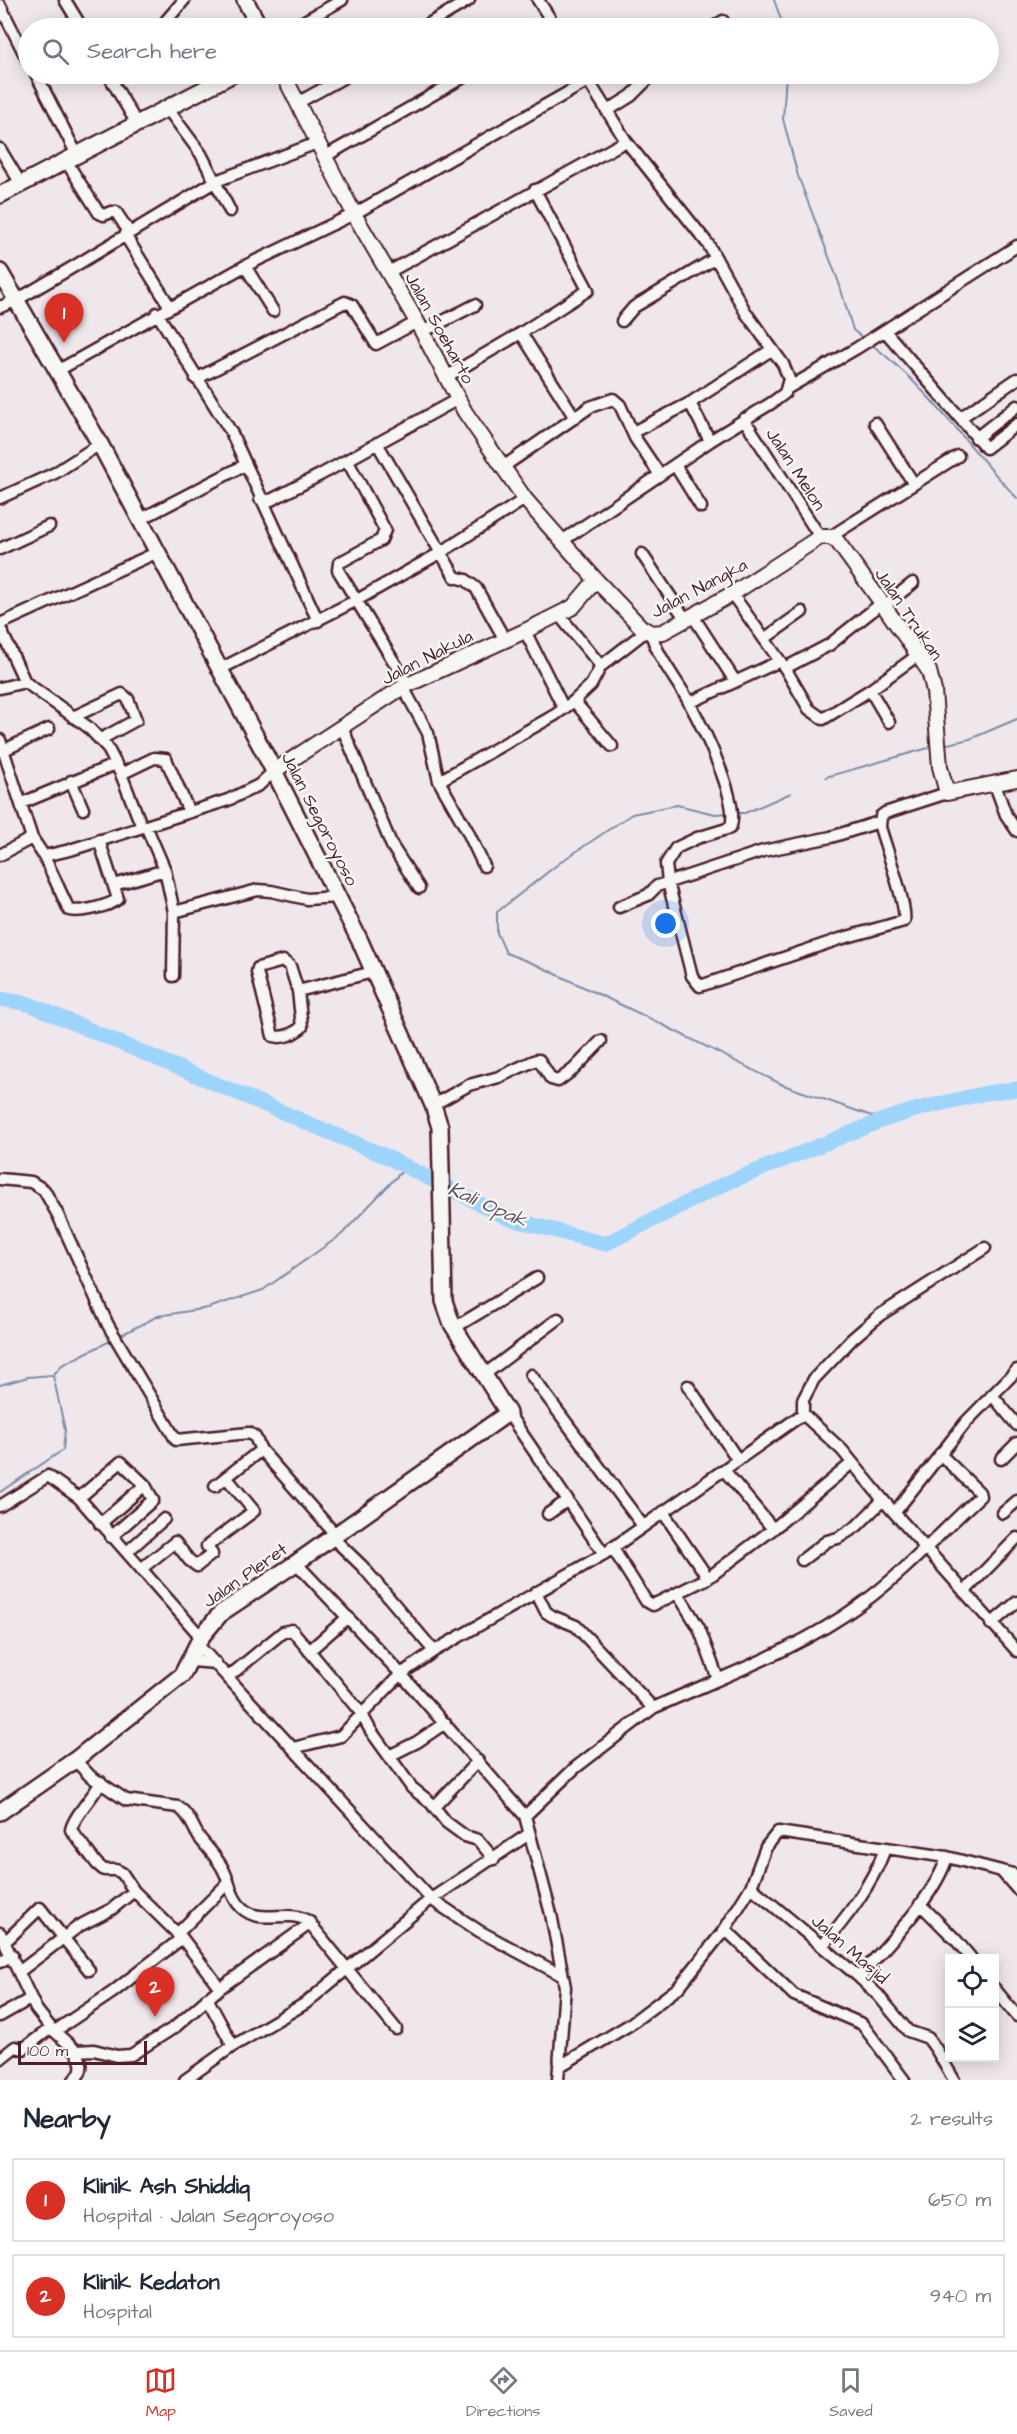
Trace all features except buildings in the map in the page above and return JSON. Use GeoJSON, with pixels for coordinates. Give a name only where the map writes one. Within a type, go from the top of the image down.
{"type":"FeatureCollection","features":[{"type":"Feature","properties":{"kind":"main road"},"geometry":{"type":"LineString","coordinates":[[245,0],[255,18]]}},
{"type":"Feature","properties":{"kind":"main road"},"geometry":{"type":"LineString","coordinates":[[0,195],[214,84]]}},
{"type":"Feature","properties":{"kind":"main road","name":"Jalan Segoroyoso"},"geometry":{"type":"LineString","coordinates":[[0,272],[100,444],[274,771],[338,897],[433,1105],[440,1127],[444,1301],[454,1328],[508,1413]]}},
{"type":"Feature","properties":{"kind":"main road","name":"Jalan Pleret"},"geometry":{"type":"LineString","coordinates":[[0,1812],[75,1760],[182,1676],[200,1641],[221,1613],[296,1563],[508,1413]]}},
{"type":"Feature","properties":{"kind":"street"},"geometry":{"type":"LineString","coordinates":[[65,0],[76,18]]}},
{"type":"Feature","properties":{"kind":"street"},"geometry":{"type":"LineString","coordinates":[[169,18],[184,0]]}},
{"type":"Feature","properties":{"kind":"street"},"geometry":{"type":"LineString","coordinates":[[310,18],[342,0]]}},
{"type":"Feature","properties":{"kind":"street"},"geometry":{"type":"LineString","coordinates":[[439,18],[469,0]]}},
{"type":"Feature","properties":{"kind":"street"},"geometry":{"type":"LineString","coordinates":[[538,0],[548,18]]}},
{"type":"Feature","properties":{"kind":"street"},"geometry":{"type":"LineString","coordinates":[[0,5],[18,41]]}},
{"type":"Feature","properties":{"kind":"street"},"geometry":{"type":"LineString","coordinates":[[40,84],[71,158],[96,209],[104,215],[116,212],[170,308]]}},
{"type":"Feature","properties":{"kind":"street"},"geometry":{"type":"LineString","coordinates":[[114,84],[137,124]]}},
{"type":"Feature","properties":{"kind":"street","name":"Jalan Soeharto"},"geometry":{"type":"LineString","coordinates":[[289,84],[354,214],[458,399],[525,499],[596,580]]}},
{"type":"Feature","properties":{"kind":"street"},"geometry":{"type":"LineString","coordinates":[[299,102],[332,84]]}},
{"type":"Feature","properties":{"kind":"street"},"geometry":{"type":"LineString","coordinates":[[324,157],[452,84]]}},
{"type":"Feature","properties":{"kind":"street"},"geometry":{"type":"LineString","coordinates":[[57,371],[157,313],[245,266],[354,214],[574,84]]}},
{"type":"Feature","properties":{"kind":"street"},"geometry":{"type":"LineString","coordinates":[[590,84],[626,141],[702,236],[746,313],[783,364],[789,379],[788,388]]}},
{"type":"Feature","properties":{"kind":"street"},"geometry":{"type":"LineString","coordinates":[[607,111],[632,96],[644,84]]}},
{"type":"Feature","properties":{"kind":"street"},"geometry":{"type":"LineString","coordinates":[[167,108],[185,130],[216,181],[230,211]]}},
{"type":"Feature","properties":{"kind":"street"},"geometry":{"type":"LineString","coordinates":[[387,273],[626,141]]}},
{"type":"Feature","properties":{"kind":"street"},"geometry":{"type":"LineString","coordinates":[[0,308],[216,181],[317,143]]}},
{"type":"Feature","properties":{"kind":"street"},"geometry":{"type":"LineString","coordinates":[[0,149],[21,184]]}},
{"type":"Feature","properties":{"kind":"street"},"geometry":{"type":"LineString","coordinates":[[446,377],[588,290],[535,190]]}},
{"type":"Feature","properties":{"kind":"street"},"geometry":{"type":"LineString","coordinates":[[562,541],[710,441],[773,402],[788,388],[857,348],[1017,246]]}},
{"type":"Feature","properties":{"kind":"street"},"geometry":{"type":"LineString","coordinates":[[622,321],[634,307],[716,258]]}},
{"type":"Feature","properties":{"kind":"street"},"geometry":{"type":"LineString","coordinates":[[245,266],[273,311]]}},
{"type":"Feature","properties":{"kind":"street"},"geometry":{"type":"LineString","coordinates":[[196,379],[345,302],[352,305],[376,344],[475,305]]}},
{"type":"Feature","properties":{"kind":"street"},"geometry":{"type":"LineString","coordinates":[[157,313],[231,432],[260,500],[318,621]]}},
{"type":"Feature","properties":{"kind":"street"},"geometry":{"type":"LineString","coordinates":[[882,332],[987,448],[1017,424]]}},
{"type":"Feature","properties":{"kind":"street"},"geometry":{"type":"LineString","coordinates":[[521,333],[575,418]]}},
{"type":"Feature","properties":{"kind":"street"},"geometry":{"type":"LineString","coordinates":[[633,432],[690,403],[771,350]]}},
{"type":"Feature","properties":{"kind":"street"},"geometry":{"type":"LineString","coordinates":[[960,418],[1017,379]]}},
{"type":"Feature","properties":{"kind":"street"},"geometry":{"type":"LineString","coordinates":[[260,500],[271,500],[458,399]]}},
{"type":"Feature","properties":{"kind":"street"},"geometry":{"type":"LineString","coordinates":[[503,467],[594,405],[613,399],[620,405],[633,432],[660,475]]}},
{"type":"Feature","properties":{"kind":"street"},"geometry":{"type":"LineString","coordinates":[[690,403],[710,441]]}},
{"type":"Feature","properties":{"kind":"street"},"geometry":{"type":"LineString","coordinates":[[976,438],[1017,406]]}},
{"type":"Feature","properties":{"kind":"street","name":"Jalan Melon"},"geometry":{"type":"LineString","coordinates":[[744,419],[825,537]]}},
{"type":"Feature","properties":{"kind":"street"},"geometry":{"type":"LineString","coordinates":[[875,423],[914,484]]}},
{"type":"Feature","properties":{"kind":"street"},"geometry":{"type":"LineString","coordinates":[[377,443],[455,577],[466,580],[476,588],[505,640]]}},
{"type":"Feature","properties":{"kind":"street"},"geometry":{"type":"LineString","coordinates":[[0,498],[55,473],[100,444]]}},
{"type":"Feature","properties":{"kind":"street"},"geometry":{"type":"LineString","coordinates":[[825,537],[958,456]]}},
{"type":"Feature","properties":{"kind":"street"},"geometry":{"type":"LineString","coordinates":[[347,460],[385,530],[381,540],[338,566],[342,577],[405,686],[428,733],[439,781],[467,830],[484,866]]}},
{"type":"Feature","properties":{"kind":"street"},"geometry":{"type":"LineString","coordinates":[[141,519],[244,465]]}},
{"type":"Feature","properties":{"kind":"street"},"geometry":{"type":"LineString","coordinates":[[675,465],[701,507]]}},
{"type":"Feature","properties":{"kind":"street"},"geometry":{"type":"LineString","coordinates":[[220,669],[357,600],[440,553],[525,499]]}},
{"type":"Feature","properties":{"kind":"street"},"geometry":{"type":"LineString","coordinates":[[0,549],[49,526]]}},
{"type":"Feature","properties":{"kind":"street","name":"Jalan Nangka"},"geometry":{"type":"LineString","coordinates":[[596,580],[648,632],[663,632],[732,594],[825,537]]}},
{"type":"Feature","properties":{"kind":"street","name":"Jalan Trukan"},"geometry":{"type":"LineString","coordinates":[[825,537],[837,541],[928,671],[934,691],[940,767],[947,793]]}},
{"type":"Feature","properties":{"kind":"street"},"geometry":{"type":"LineString","coordinates":[[158,552],[0,626],[25,682],[88,727],[101,739],[121,774],[165,870],[174,912],[173,976]]}},
{"type":"Feature","properties":{"kind":"street"},"geometry":{"type":"LineString","coordinates":[[642,554],[735,681]]}},
{"type":"Feature","properties":{"kind":"street","name":"Jalan Nakula"},"geometry":{"type":"LineString","coordinates":[[274,771],[405,686],[525,632],[573,607],[596,580]]}},
{"type":"Feature","properties":{"kind":"street"},"geometry":{"type":"LineString","coordinates":[[689,703],[735,681],[830,645],[914,583]]}},
{"type":"Feature","properties":{"kind":"street"},"geometry":{"type":"LineString","coordinates":[[732,594],[782,664],[809,709],[823,719],[870,690],[918,655]]}},
{"type":"Feature","properties":{"kind":"street"},"geometry":{"type":"LineString","coordinates":[[764,639],[802,612]]}},
{"type":"Feature","properties":{"kind":"street"},"geometry":{"type":"LineString","coordinates":[[559,615],[601,666]]}},
{"type":"Feature","properties":{"kind":"street"},"geometry":{"type":"LineString","coordinates":[[525,632],[564,709]]}},
{"type":"Feature","properties":{"kind":"street"},"geometry":{"type":"LineString","coordinates":[[439,781],[574,702],[591,685],[601,666],[648,632],[689,703],[723,773],[731,807],[732,824],[727,830],[697,838],[676,848],[666,864],[668,882],[692,976],[700,986],[715,983],[840,939],[904,921],[902,902],[879,822]]}},
{"type":"Feature","properties":{"kind":"street"},"geometry":{"type":"LineString","coordinates":[[0,688],[25,682]]}},
{"type":"Feature","properties":{"kind":"street"},"geometry":{"type":"LineString","coordinates":[[870,690],[889,722]]}},
{"type":"Feature","properties":{"kind":"street"},"geometry":{"type":"LineString","coordinates":[[73,717],[122,694],[128,699],[136,722],[101,739]]}},
{"type":"Feature","properties":{"kind":"street"},"geometry":{"type":"LineString","coordinates":[[574,702],[612,746]]}},
{"type":"Feature","properties":{"kind":"street"},"geometry":{"type":"LineString","coordinates":[[342,727],[392,846],[419,888]]}},
{"type":"Feature","properties":{"kind":"street"},"geometry":{"type":"LineString","coordinates":[[49,729],[2,745],[33,838],[69,910],[77,911],[116,902],[118,899],[99,840]]}},
{"type":"Feature","properties":{"kind":"street"},"geometry":{"type":"LineString","coordinates":[[121,774],[154,758],[165,759],[189,812]]}},
{"type":"Feature","properties":{"kind":"street"},"geometry":{"type":"LineString","coordinates":[[22,803],[116,764]]}},
{"type":"Feature","properties":{"kind":"street"},"geometry":{"type":"LineString","coordinates":[[44,856],[189,812],[248,791],[274,771]]}},
{"type":"Feature","properties":{"kind":"street"},"geometry":{"type":"LineString","coordinates":[[619,907],[646,896],[654,887],[763,851],[831,837],[879,822],[885,813],[947,793],[1017,779]]}},
{"type":"Feature","properties":{"kind":"street"},"geometry":{"type":"LineString","coordinates":[[71,781],[83,810]]}},
{"type":"Feature","properties":{"kind":"street"},"geometry":{"type":"LineString","coordinates":[[994,782],[1006,815],[1017,831]]}},
{"type":"Feature","properties":{"kind":"street"},"geometry":{"type":"LineString","coordinates":[[0,855],[33,838]]}},
{"type":"Feature","properties":{"kind":"street"},"geometry":{"type":"LineString","coordinates":[[114,885],[165,870]]}},
{"type":"Feature","properties":{"kind":"street"},"geometry":{"type":"LineString","coordinates":[[174,912],[258,890],[307,899],[338,897]]}},
{"type":"Feature","properties":{"kind":"street"},"geometry":{"type":"LineString","coordinates":[[283,962],[290,966],[298,992],[302,1027],[292,1035],[273,1036],[262,997],[258,968],[283,962]]}},
{"type":"Feature","properties":{"kind":"street"},"geometry":{"type":"LineString","coordinates":[[298,992],[373,972]]}},
{"type":"Feature","properties":{"kind":"street"},"geometry":{"type":"LineString","coordinates":[[433,1105],[469,1084],[499,1077],[536,1060],[539,1060],[551,1079],[558,1081],[574,1069],[601,1041]]}},
{"type":"Feature","properties":{"kind":"street"},"geometry":{"type":"LineString","coordinates":[[0,1179],[31,1182],[44,1190],[58,1215],[108,1325],[176,1440],[246,1433],[255,1437],[261,1450],[434,1651]]}},
{"type":"Feature","properties":{"kind":"street"},"geometry":{"type":"LineString","coordinates":[[985,1248],[880,1316],[852,1339],[814,1379],[803,1400],[803,1414],[852,1463],[1017,1651]]}},
{"type":"Feature","properties":{"kind":"street"},"geometry":{"type":"LineString","coordinates":[[454,1328],[537,1278]]}},
{"type":"Feature","properties":{"kind":"street"},"geometry":{"type":"LineString","coordinates":[[484,1374],[558,1319]]}},
{"type":"Feature","properties":{"kind":"street"},"geometry":{"type":"LineString","coordinates":[[895,1512],[966,1422],[1017,1370]]}},
{"type":"Feature","properties":{"kind":"street"},"geometry":{"type":"LineString","coordinates":[[531,1375],[643,1526]]}},
{"type":"Feature","properties":{"kind":"street"},"geometry":{"type":"LineString","coordinates":[[688,1386],[738,1460]]}},
{"type":"Feature","properties":{"kind":"street"},"geometry":{"type":"LineString","coordinates":[[992,1395],[1017,1425]]}},
{"type":"Feature","properties":{"kind":"street"},"geometry":{"type":"LineString","coordinates":[[508,1413],[568,1500],[648,1604],[653,1605],[708,1578],[773,1529],[852,1463]]}},
{"type":"Feature","properties":{"kind":"street"},"geometry":{"type":"LineString","coordinates":[[293,1748],[341,1736],[401,1674],[434,1651],[608,1550],[803,1414]]}},
{"type":"Feature","properties":{"kind":"street"},"geometry":{"type":"LineString","coordinates":[[1000,1459],[1017,1443]]}},
{"type":"Feature","properties":{"kind":"street"},"geometry":{"type":"LineString","coordinates":[[215,1486],[261,1450]]}},
{"type":"Feature","properties":{"kind":"street"},"geometry":{"type":"LineString","coordinates":[[525,1816],[575,1768],[653,1708],[789,1648],[860,1605],[980,1496],[979,1492],[939,1454]]}},
{"type":"Feature","properties":{"kind":"street"},"geometry":{"type":"LineString","coordinates":[[79,1498],[121,1462],[145,1485],[153,1502],[111,1537]]}},
{"type":"Feature","properties":{"kind":"street"},"geometry":{"type":"LineString","coordinates":[[724,1470],[773,1529]]}},
{"type":"Feature","properties":{"kind":"street"},"geometry":{"type":"LineString","coordinates":[[0,1506],[48,1476],[79,1498],[111,1537],[127,1552],[228,1677],[431,1899],[479,1931],[563,1976]]}},
{"type":"Feature","properties":{"kind":"street"},"geometry":{"type":"LineString","coordinates":[[141,1569],[175,1542],[196,1566],[212,1554],[207,1546],[254,1511],[226,1477]]}},
{"type":"Feature","properties":{"kind":"street"},"geometry":{"type":"LineString","coordinates":[[100,1524],[145,1485]]}},
{"type":"Feature","properties":{"kind":"street"},"geometry":{"type":"LineString","coordinates":[[548,1514],[568,1500]]}},
{"type":"Feature","properties":{"kind":"street"},"geometry":{"type":"LineString","coordinates":[[802,1560],[827,1541],[838,1538],[857,1526],[883,1500]]}},
{"type":"Feature","properties":{"kind":"street"},"geometry":{"type":"LineString","coordinates":[[1003,1513],[1017,1501]]}},
{"type":"Feature","properties":{"kind":"street"},"geometry":{"type":"LineString","coordinates":[[663,1512],[708,1578]]}},
{"type":"Feature","properties":{"kind":"street"},"geometry":{"type":"LineString","coordinates":[[127,1552],[165,1519]]}},
{"type":"Feature","properties":{"kind":"street"},"geometry":{"type":"LineString","coordinates":[[964,1592],[1017,1538]]}},
{"type":"Feature","properties":{"kind":"street"},"geometry":{"type":"LineString","coordinates":[[296,1563],[401,1674],[525,1816],[551,1914],[565,1987],[558,2080]]}},
{"type":"Feature","properties":{"kind":"street"},"geometry":{"type":"LineString","coordinates":[[536,1592],[546,1612],[576,1626],[653,1708]]}},
{"type":"Feature","properties":{"kind":"street"},"geometry":{"type":"LineString","coordinates":[[678,1594],[699,1628],[718,1678]]}},
{"type":"Feature","properties":{"kind":"street"},"geometry":{"type":"LineString","coordinates":[[991,1624],[1017,1602]]}},
{"type":"Feature","properties":{"kind":"street"},"geometry":{"type":"LineString","coordinates":[[309,1651],[348,1617]]}},
{"type":"Feature","properties":{"kind":"street"},"geometry":{"type":"LineString","coordinates":[[228,1677],[286,1629],[292,1630],[361,1713],[412,1788],[434,1807],[446,1822],[465,1836],[478,1840],[494,1859]]}},
{"type":"Feature","properties":{"kind":"street"},"geometry":{"type":"LineString","coordinates":[[191,1661],[216,1663]]}},
{"type":"Feature","properties":{"kind":"street"},"geometry":{"type":"LineString","coordinates":[[389,1756],[417,1742],[445,1723]]}},
{"type":"Feature","properties":{"kind":"street"},"geometry":{"type":"LineString","coordinates":[[75,1760],[90,1776],[126,1800],[178,1807],[183,1810],[195,1826],[197,1834],[223,1869],[232,1895],[240,1906],[250,1914],[261,1917],[294,1915],[310,1923],[396,2029]]}},
{"type":"Feature","properties":{"kind":"street"},"geometry":{"type":"LineString","coordinates":[[434,1807],[478,1761]]}},
{"type":"Feature","properties":{"kind":"street"},"geometry":{"type":"LineString","coordinates":[[101,1782],[94,1796],[74,1821],[71,1830],[104,1870],[119,1870],[134,1891],[180,1936],[220,1988]]}},
{"type":"Feature","properties":{"kind":"street"},"geometry":{"type":"LineString","coordinates":[[560,2066],[656,2006],[685,1979],[725,1929],[751,1887],[766,1846],[778,1832],[947,1857],[1017,1875]]}},
{"type":"Feature","properties":{"kind":"street"},"geometry":{"type":"LineString","coordinates":[[185,2080],[233,2046],[306,2003],[431,1899],[529,1834]]}},
{"type":"Feature","properties":{"kind":"street"},"geometry":{"type":"LineString","coordinates":[[822,1946],[848,1916],[877,1870],[885,1849]]}},
{"type":"Feature","properties":{"kind":"street"},"geometry":{"type":"LineString","coordinates":[[859,1977],[921,1904],[939,1876],[947,1857]]}},
{"type":"Feature","properties":{"kind":"street"},"geometry":{"type":"LineString","coordinates":[[1002,1872],[1017,1889]]}},
{"type":"Feature","properties":{"kind":"street"},"geometry":{"type":"LineString","coordinates":[[0,2059],[14,2047],[23,2049],[113,1992],[180,1936],[228,1883]]}},
{"type":"Feature","properties":{"kind":"street","name":"Jalan Masjid"},"geometry":{"type":"LineString","coordinates":[[751,1887],[859,1977],[878,1995],[902,2026],[908,2031],[928,2038],[950,2078]]}},
{"type":"Feature","properties":{"kind":"street"},"geometry":{"type":"LineString","coordinates":[[20,1971],[79,1926],[112,1909],[134,1891]]}},
{"type":"Feature","properties":{"kind":"street"},"geometry":{"type":"LineString","coordinates":[[921,1904],[967,1954]]}},
{"type":"Feature","properties":{"kind":"street"},"geometry":{"type":"LineString","coordinates":[[74,2080],[82,2070],[82,2062],[76,2051],[53,2029],[30,1999],[20,1971],[3,1937],[40,1908],[90,1970]]}},
{"type":"Feature","properties":{"kind":"street"},"geometry":{"type":"LineString","coordinates":[[76,2051],[94,2050],[117,2056],[131,2055],[175,2027],[207,1998],[310,1923]]}},
{"type":"Feature","properties":{"kind":"street"},"geometry":{"type":"LineString","coordinates":[[725,1929],[794,1995],[862,2024],[904,2080]]}},
{"type":"Feature","properties":{"kind":"street"},"geometry":{"type":"LineString","coordinates":[[0,1962],[12,1955]]}},
{"type":"Feature","properties":{"kind":"street"},"geometry":{"type":"LineString","coordinates":[[999,1994],[1017,2016]]}},
{"type":"Feature","properties":{"kind":"street"},"geometry":{"type":"LineString","coordinates":[[207,1998],[233,2046]]}},
{"type":"Feature","properties":{"kind":"street"},"geometry":{"type":"LineString","coordinates":[[0,2016],[30,1999]]}},
{"type":"Feature","properties":{"kind":"waterway"},"geometry":{"type":"LineString","coordinates":[[774,0],[780,18]]}},
{"type":"Feature","properties":{"kind":"waterway"},"geometry":{"type":"LineString","coordinates":[[785,84],[783,119],[798,176],[839,283],[853,330],[864,339]]}},
{"type":"Feature","properties":{"kind":"waterway"},"geometry":{"type":"LineString","coordinates":[[871,344],[911,379],[1017,498]]}},
{"type":"Feature","properties":{"kind":"waterway"},"geometry":{"type":"LineString","coordinates":[[943,745],[970,739],[1017,719]]}},
{"type":"Feature","properties":{"kind":"waterway"},"geometry":{"type":"LineString","coordinates":[[826,777],[932,747]]}},
{"type":"Feature","properties":{"kind":"waterway"},"geometry":{"type":"LineString","coordinates":[[734,813],[745,813],[791,793]]}},
{"type":"Feature","properties":{"kind":"waterway"},"geometry":{"type":"LineString","coordinates":[[729,813],[715,814],[677,805],[632,814],[562,861],[497,912],[497,933],[506,953],[537,965],[655,1021],[783,1085],[883,1120]]}},
{"type":"Feature","properties":{"kind":"waterway","name":"Kali Opak"},"geometry":{"type":"LineString","coordinates":[[0,999],[29,1004],[385,1156],[508,1218],[605,1244],[724,1184],[883,1120],[986,1093],[1017,1089]]}},
{"type":"Feature","properties":{"kind":"waterway"},"geometry":{"type":"LineString","coordinates":[[119,1336],[158,1316],[208,1308],[263,1290],[341,1235],[407,1166]]}},
{"type":"Feature","properties":{"kind":"waterway"},"geometry":{"type":"LineString","coordinates":[[0,1385],[28,1377],[53,1375],[62,1365],[112,1340]]}},
{"type":"Feature","properties":{"kind":"waterway"},"geometry":{"type":"LineString","coordinates":[[0,1492],[63,1450],[65,1430],[53,1375]]}},
{"type":"Feature","properties":{"kind":"place","name":"Klinik Ash Shiddiq"},"geometry":{"type":"Point","coordinates":[64,343]}},
{"type":"Feature","properties":{"kind":"place","name":"Klinik Kedaton"},"geometry":{"type":"Point","coordinates":[155,2017]}}]}
